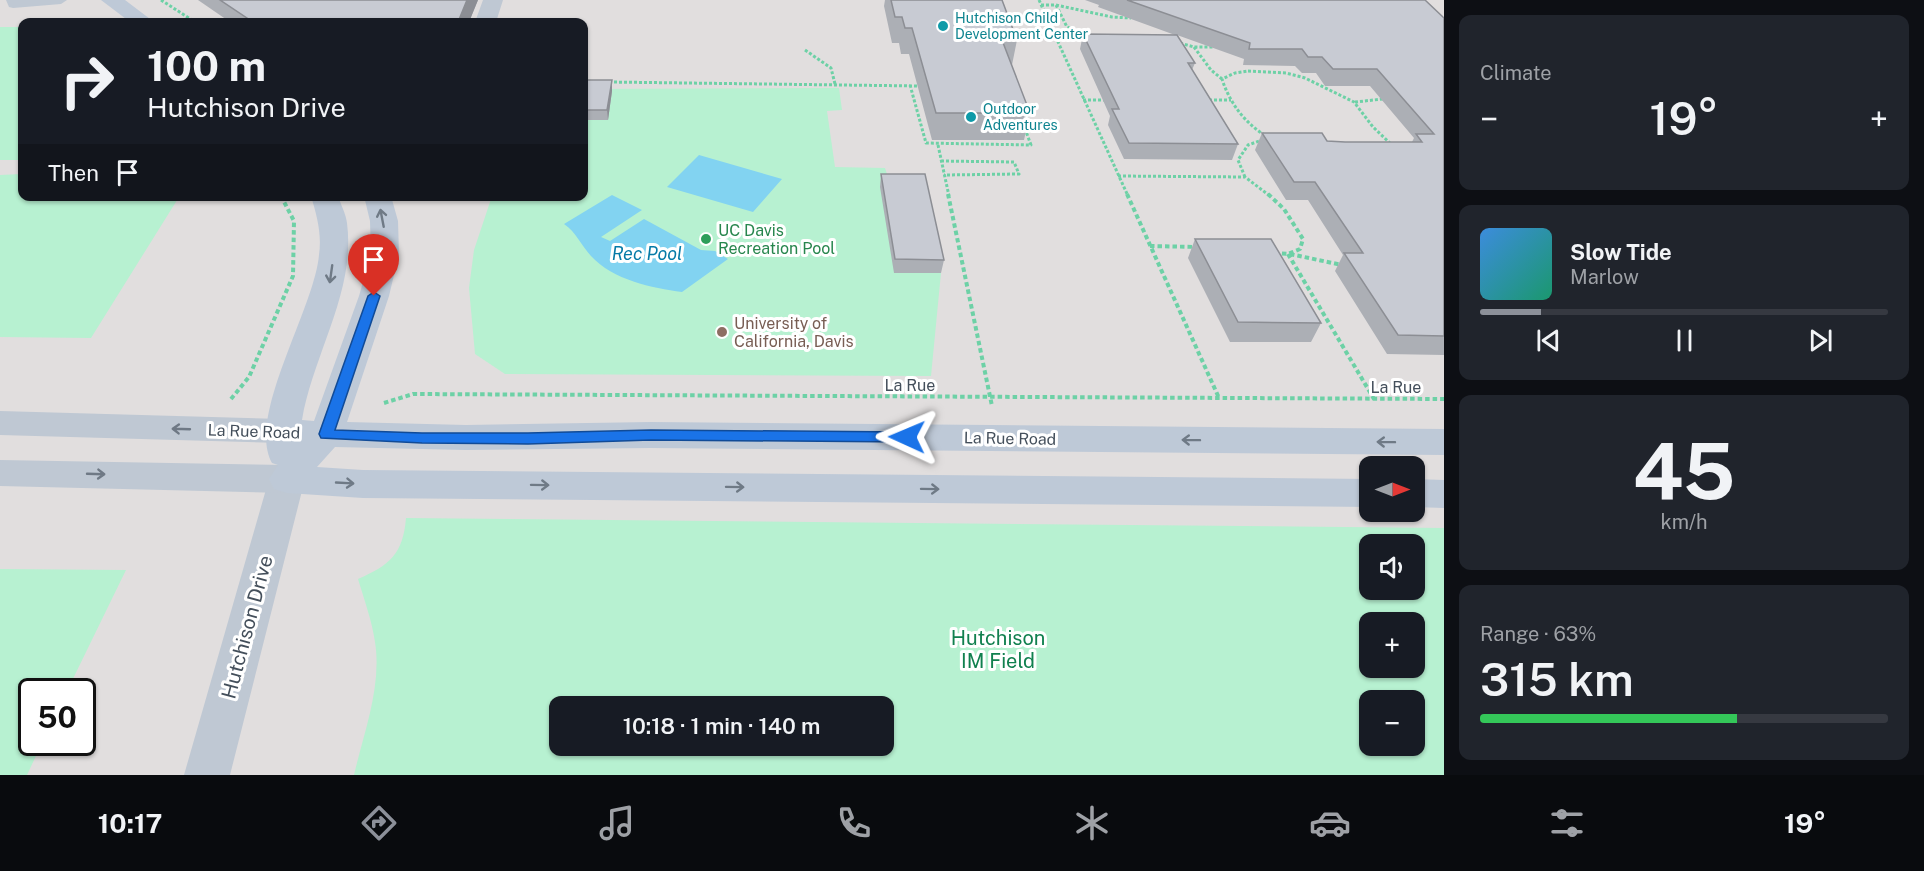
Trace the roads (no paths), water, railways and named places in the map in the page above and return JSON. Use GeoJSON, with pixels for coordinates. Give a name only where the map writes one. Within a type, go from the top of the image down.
{"type":"FeatureCollection","features":[{"type":"Feature","properties":{"kind":"main road"},"geometry":{"type":"LineString","coordinates":[[111,0],[137,18]]}},
{"type":"Feature","properties":{"kind":"main road","name":"Hutchison Drive"},"geometry":{"type":"LineString","coordinates":[[287,479],[282,431],[289,390],[331,284],[334,252],[333,221],[326,201]]}},
{"type":"Feature","properties":{"kind":"main road","name":"Hutchison Drive"},"geometry":{"type":"LineString","coordinates":[[287,479],[326,434],[374,296],[385,254],[384,221],[378,201]]}},
{"type":"Feature","properties":{"kind":"main road","name":"La Rue Road"},"geometry":{"type":"LineString","coordinates":[[282,431],[390,438],[663,435],[1444,442]]}},
{"type":"Feature","properties":{"kind":"main road"},"geometry":{"type":"LineString","coordinates":[[287,479],[363,484],[1359,493]]}},
{"type":"Feature","properties":{"kind":"main road"},"geometry":{"type":"LineString","coordinates":[[1425,493],[1444,494]]}},
{"type":"Feature","properties":{"kind":"street"},"geometry":{"type":"LineString","coordinates":[[487,18],[493,0]]}},
{"type":"Feature","properties":{"kind":"street","name":"La Rue Road"},"geometry":{"type":"LineString","coordinates":[[0,423],[282,431]]}},
{"type":"Feature","properties":{"kind":"street"},"geometry":{"type":"LineString","coordinates":[[0,472],[287,479]]}},
{"type":"Feature","properties":{"kind":"street","name":"Hutchison Drive"},"geometry":{"type":"LineString","coordinates":[[207,775],[287,479]]}},
{"type":"Feature","properties":{"kind":"lane"},"geometry":{"type":"LineString","coordinates":[[12,0],[13,4],[61,0]]}},
{"type":"Feature","properties":{"kind":"water"},"geometry":{"type":"Polygon","coordinates":[[[699,155],[782,179],[753,212],[667,187],[699,155]]]}},
{"type":"Feature","properties":{"kind":"water","name":"Rec Pool"},"geometry":{"type":"Polygon","coordinates":[[[612,195],[642,210],[601,237],[610,241],[644,219],[701,250],[715,251],[728,259],[682,292],[634,282],[610,271],[591,256],[564,224],[612,195]]]}},
{"type":"Feature","properties":{"kind":"place","name":"Hutchison Child Development Center"},"geometry":{"type":"Point","coordinates":[943,26]}},
{"type":"Feature","properties":{"kind":"place","name":"Outdoor Adventures"},"geometry":{"type":"Point","coordinates":[971,117]}},
{"type":"Feature","properties":{"kind":"place","name":"UC Davis Recreation Pool"},"geometry":{"type":"Point","coordinates":[706,239]}},
{"type":"Feature","properties":{"kind":"place","name":"University of California, Davis"},"geometry":{"type":"Point","coordinates":[722,332]}},
{"type":"Feature","properties":{"kind":"park label","name":"Hutchison IM Field"},"geometry":{"type":"Point","coordinates":[998,650]}}]}
